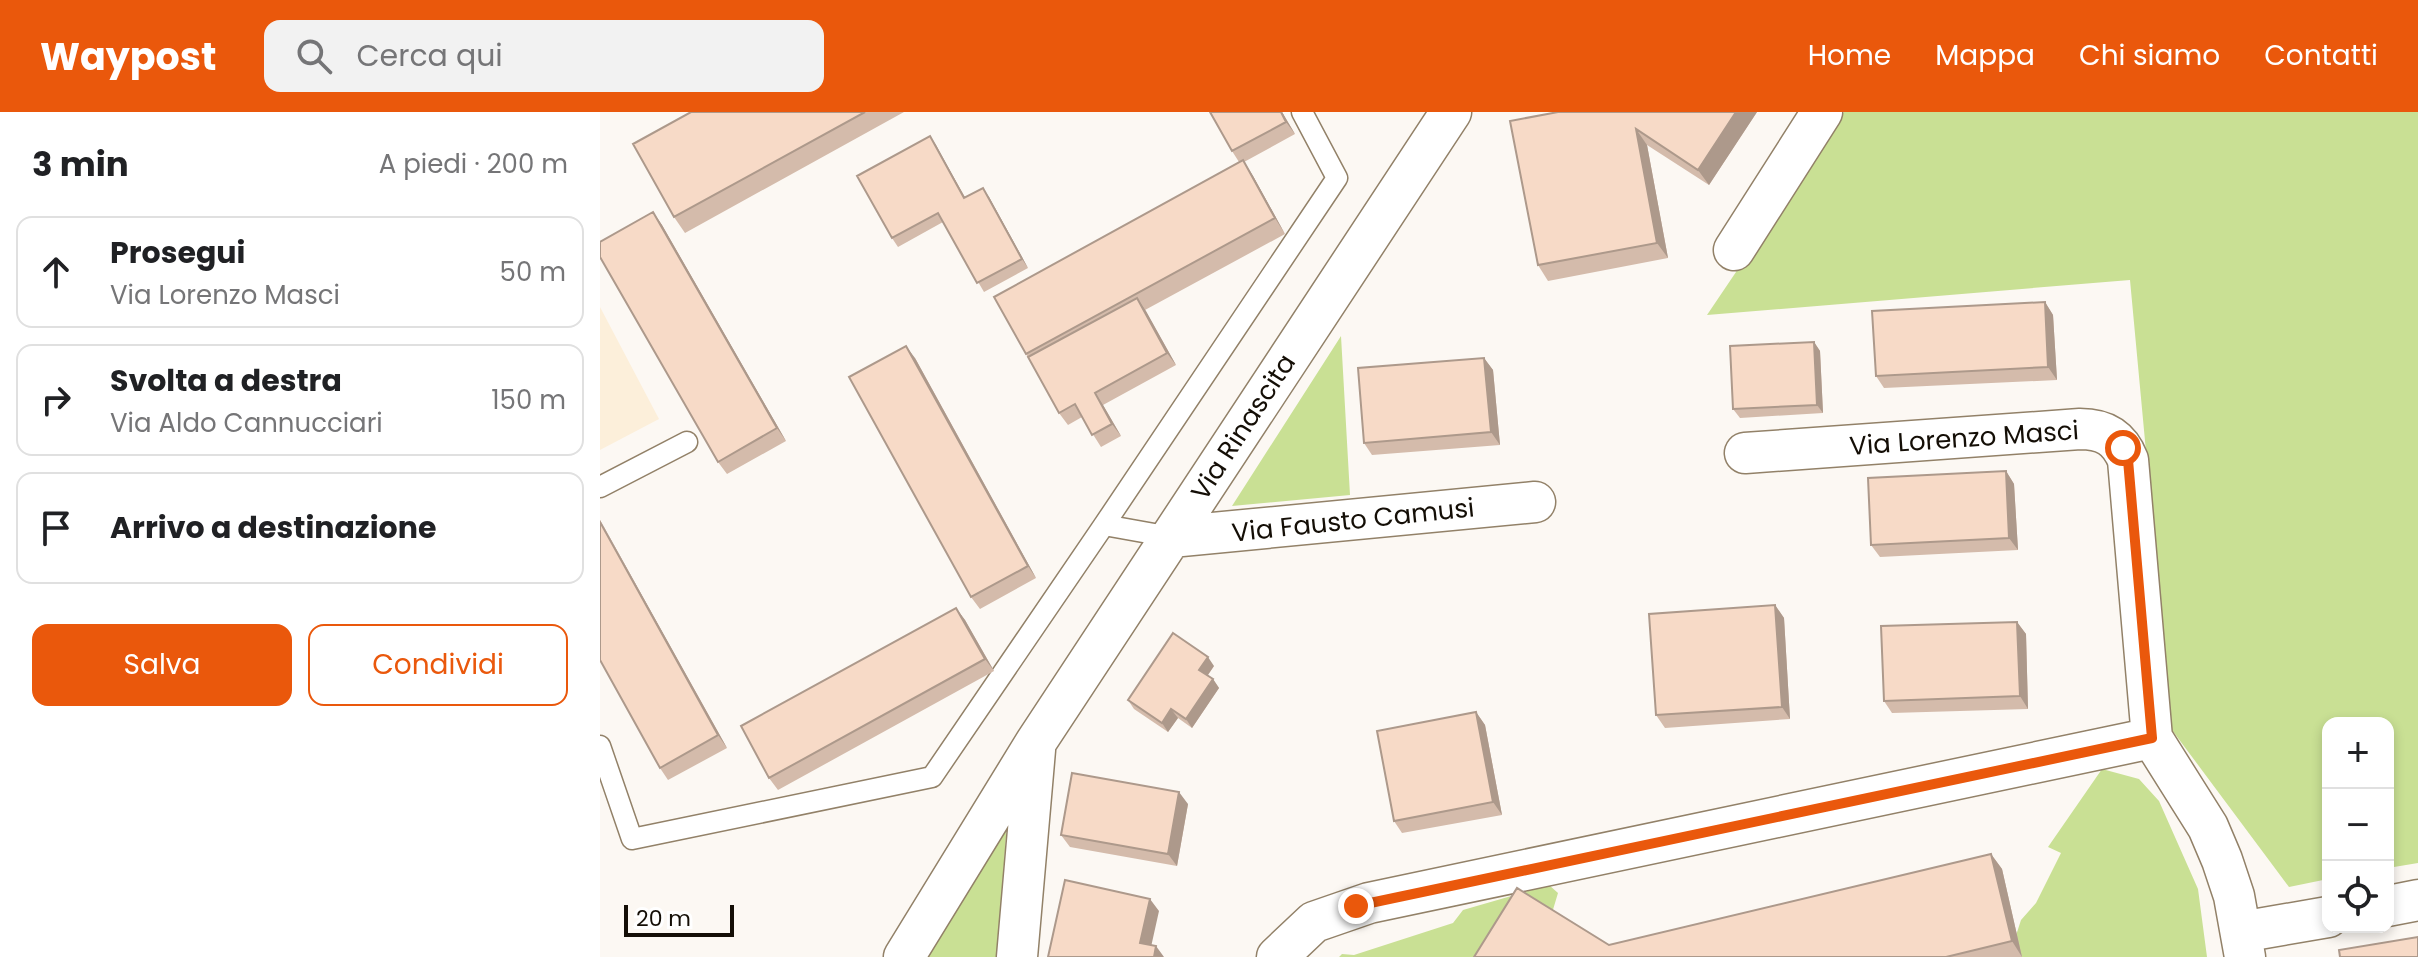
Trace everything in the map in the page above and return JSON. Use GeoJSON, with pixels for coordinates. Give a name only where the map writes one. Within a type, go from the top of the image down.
{"type":"FeatureCollection","features":[{"type":"Feature","properties":{"kind":"street","name":"Via Rinascita"},"geometry":{"type":"LineString","coordinates":[[904,957],[1036,742],[1451,112]]}},
{"type":"Feature","properties":{"kind":"street"},"geometry":{"type":"LineString","coordinates":[[1734,250],[1822,112]]}},
{"type":"Feature","properties":{"kind":"street","name":"Via Lorenzo Masci"},"geometry":{"type":"LineString","coordinates":[[1745,453],[2080,429],[2093,429],[2115,438],[2128,460],[2152,738],[2215,844],[2229,877],[2243,945]]}},
{"type":"Feature","properties":{"kind":"street","name":"Via Fausto Camusi"},"geometry":{"type":"LineString","coordinates":[[1171,537],[1535,502]]}},
{"type":"Feature","properties":{"kind":"street"},"geometry":{"type":"LineString","coordinates":[[1277,957],[1314,922],[1345,909],[2152,738]]}},
{"type":"Feature","properties":{"kind":"street","name":"Via Rinascita"},"geometry":{"type":"LineString","coordinates":[[1017,957],[1036,742]]}},
{"type":"Feature","properties":{"kind":"street"},"geometry":{"type":"LineString","coordinates":[[2394,905],[2418,900]]}},
{"type":"Feature","properties":{"kind":"street"},"geometry":{"type":"LineString","coordinates":[[2243,945],[2322,919]]}},
{"type":"Feature","properties":{"kind":"lane"},"geometry":{"type":"LineString","coordinates":[[600,746],[632,839],[932,777],[1337,178],[1302,112]]}},
{"type":"Feature","properties":{"kind":"lane"},"geometry":{"type":"LineString","coordinates":[[600,487],[687,442]]}},
{"type":"Feature","properties":{"kind":"lane"},"geometry":{"type":"LineString","coordinates":[[1104,525],[1171,537]]}},
{"type":"Feature","properties":{"kind":"shaded area"},"geometry":{"type":"Polygon","coordinates":[[[600,307],[659,419],[600,450],[600,307]]]}},
{"type":"Feature","properties":{"kind":"green space"},"geometry":{"type":"Polygon","coordinates":[[[1844,112],[2418,112],[2418,863],[2394,867],[2394,717],[2322,717],[2322,880],[2289,887],[2172,730],[2130,280],[1707,315],[1844,112]]]}},
{"type":"Feature","properties":{"kind":"green space"},"geometry":{"type":"Polygon","coordinates":[[[1341,336],[1350,495],[1232,506],[1341,336]]]}},
{"type":"Feature","properties":{"kind":"green space"},"geometry":{"type":"Polygon","coordinates":[[[2102,769],[2139,779],[2159,801],[2198,889],[2207,957],[2009,957],[2021,920],[2036,903],[2061,853],[2048,847],[2102,769]]]}},
{"type":"Feature","properties":{"kind":"green space"},"geometry":{"type":"Polygon","coordinates":[[[1008,810],[997,957],[918,957],[1008,810]]]}},
{"type":"Feature","properties":{"kind":"green space"},"geometry":{"type":"Polygon","coordinates":[[[1549,885],[1558,893],[1552,913],[1494,957],[1339,957],[1453,923],[1463,910],[1549,885]]]}},
{"type":"Feature","properties":{"kind":"building"},"geometry":{"type":"Polygon","coordinates":[[[691,112],[865,112],[674,217],[633,144],[691,112]]]}},
{"type":"Feature","properties":{"kind":"building"},"geometry":{"type":"Polygon","coordinates":[[[1210,112],[1281,112],[1286,122],[1232,151],[1210,112]]]}},
{"type":"Feature","properties":{"kind":"building"},"geometry":{"type":"Polygon","coordinates":[[[1558,112],[1736,112],[1698,170],[1636,129],[1657,243],[1538,265],[1510,121],[1558,112]]]}},
{"type":"Feature","properties":{"kind":"building"},"geometry":{"type":"Polygon","coordinates":[[[930,136],[964,198],[983,188],[1022,259],[977,283],[938,213],[892,238],[857,176],[930,136]]]}},
{"type":"Feature","properties":{"kind":"building"},"geometry":{"type":"Polygon","coordinates":[[[1243,160],[1275,218],[1026,354],[994,297],[1243,160]]]}},
{"type":"Feature","properties":{"kind":"building"},"geometry":{"type":"Polygon","coordinates":[[[653,212],[777,428],[718,462],[600,257],[600,242],[653,212]]]}},
{"type":"Feature","properties":{"kind":"building"},"geometry":{"type":"Polygon","coordinates":[[[1137,298],[1167,353],[1095,393],[1112,424],[1092,435],[1075,404],[1059,413],[1028,357],[1137,298]]]}},
{"type":"Feature","properties":{"kind":"building"},"geometry":{"type":"Polygon","coordinates":[[[2045,302],[2048,367],[1876,376],[1872,311],[2045,302]]]}},
{"type":"Feature","properties":{"kind":"building"},"geometry":{"type":"Polygon","coordinates":[[[1814,342],[1817,405],[1733,409],[1730,346],[1814,342]]]}},
{"type":"Feature","properties":{"kind":"building"},"geometry":{"type":"Polygon","coordinates":[[[906,346],[1028,566],[971,597],[849,377],[906,346]]]}},
{"type":"Feature","properties":{"kind":"building"},"geometry":{"type":"Polygon","coordinates":[[[1484,358],[1491,432],[1364,443],[1358,368],[1484,358]]]}},
{"type":"Feature","properties":{"kind":"building"},"geometry":{"type":"Polygon","coordinates":[[[2006,471],[2009,538],[1871,545],[1868,478],[2006,471]]]}},
{"type":"Feature","properties":{"kind":"building"},"geometry":{"type":"Polygon","coordinates":[[[600,522],[718,735],[660,768],[600,660],[600,522]]]}},
{"type":"Feature","properties":{"kind":"building"},"geometry":{"type":"Polygon","coordinates":[[[1775,605],[1782,707],[1656,715],[1649,614],[1775,605]]]}},
{"type":"Feature","properties":{"kind":"building"},"geometry":{"type":"Polygon","coordinates":[[[956,608],[985,659],[769,778],[741,726],[956,608]]]}},
{"type":"Feature","properties":{"kind":"building"},"geometry":{"type":"Polygon","coordinates":[[[2017,622],[2020,696],[1884,701],[1881,626],[2017,622]]]}},
{"type":"Feature","properties":{"kind":"building"},"geometry":{"type":"Polygon","coordinates":[[[1173,633],[1208,657],[1199,670],[1213,679],[1186,719],[1171,709],[1162,723],[1128,700],[1173,633]]]}},
{"type":"Feature","properties":{"kind":"building"},"geometry":{"type":"Polygon","coordinates":[[[1476,712],[1493,802],[1394,821],[1377,731],[1476,712]]]}},
{"type":"Feature","properties":{"kind":"building"},"geometry":{"type":"Polygon","coordinates":[[[1072,773],[1179,792],[1168,854],[1061,835],[1072,773]]]}},
{"type":"Feature","properties":{"kind":"building"},"geometry":{"type":"Polygon","coordinates":[[[1991,854],[2012,941],[1946,957],[1474,957],[1517,888],[1609,945],[1991,854]]]}},
{"type":"Feature","properties":{"kind":"building"},"geometry":{"type":"Polygon","coordinates":[[[1065,880],[1150,899],[1140,943],[1156,946],[1154,957],[1048,957],[1065,880]]]}},
{"type":"Feature","properties":{"kind":"building"},"geometry":{"type":"Polygon","coordinates":[[[2418,937],[2418,957],[2340,957],[2339,950],[2418,937]]]}},
{"type":"Feature","properties":{"kind":"route"},"geometry":{"type":"LineString","coordinates":[[1356,906],[2152,738],[2128,460],[2123,448]]}}]}
